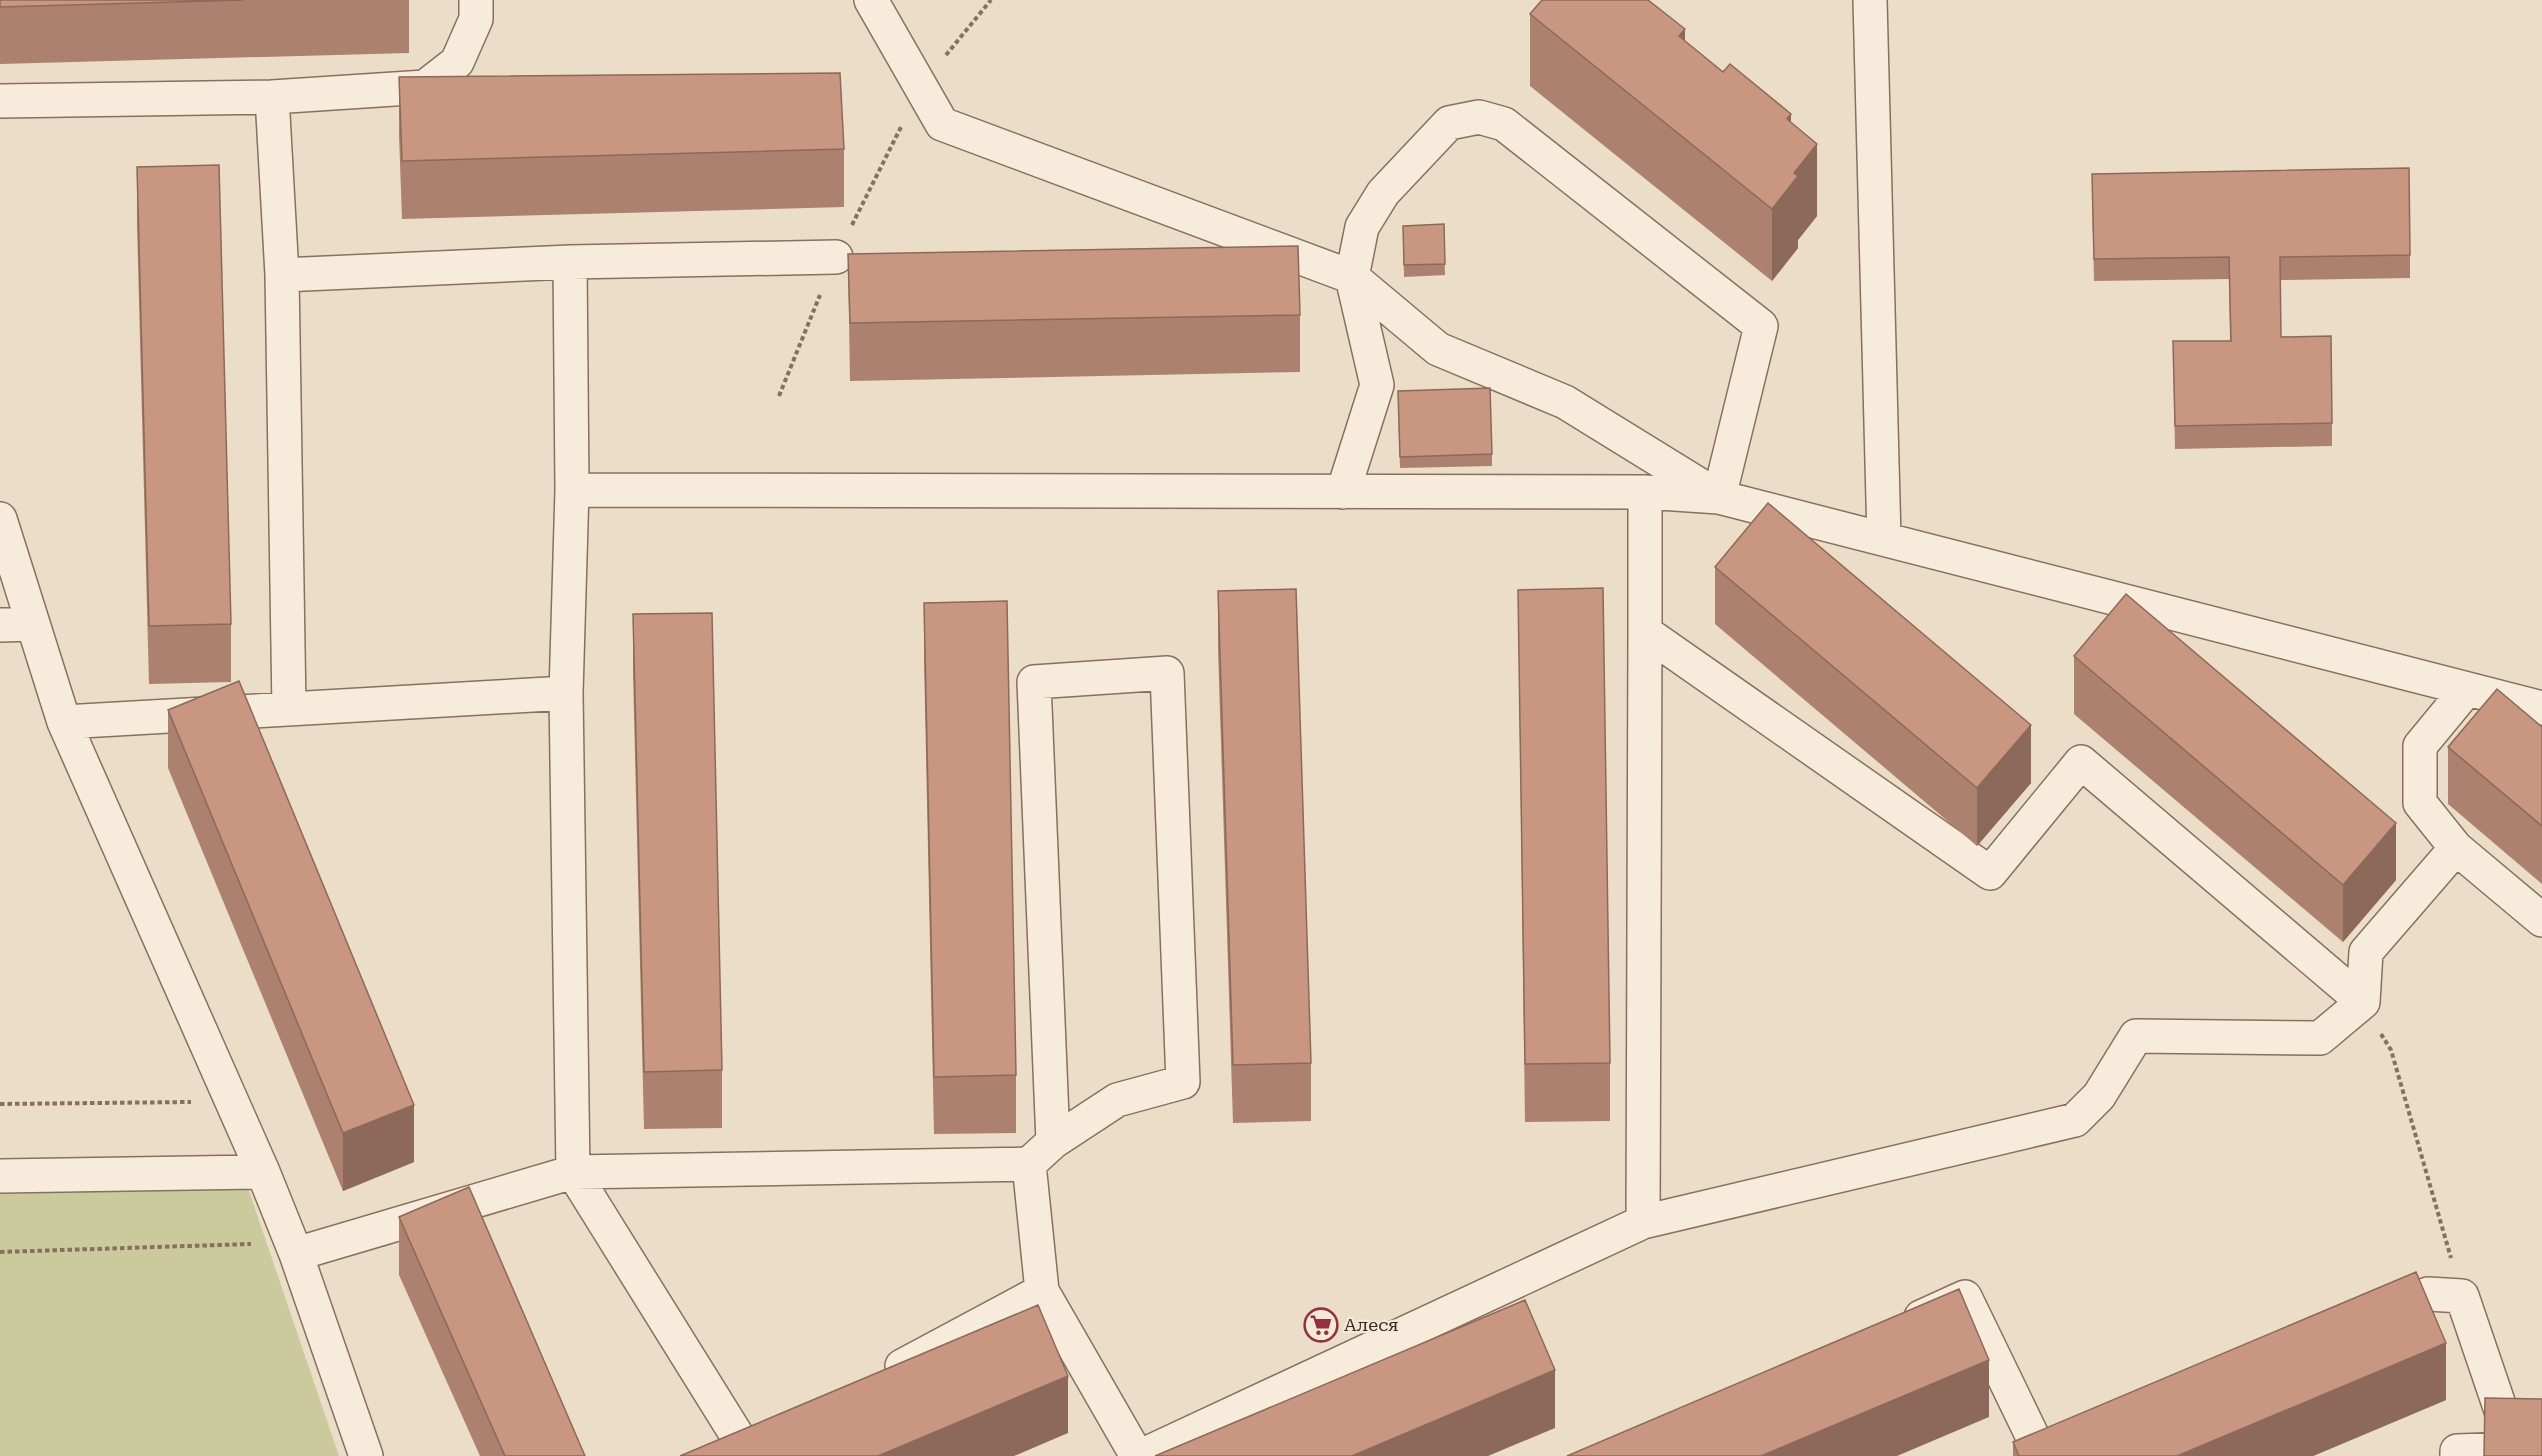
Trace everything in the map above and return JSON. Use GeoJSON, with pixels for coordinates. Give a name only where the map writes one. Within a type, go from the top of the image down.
{"type":"FeatureCollection","features":[{"type":"Feature","properties":{"kind":"lane"},"geometry":{"type":"LineString","coordinates":[[0,101],[272,97],[425,87],[457,62],[476,19],[476,0]]}},
{"type":"Feature","properties":{"kind":"lane"},"geometry":{"type":"LineString","coordinates":[[872,0],[942,124],[1352,277],[1438,349],[1565,402],[1719,497]]}},
{"type":"Feature","properties":{"kind":"lane"},"geometry":{"type":"LineString","coordinates":[[1870,0],[1884,539]]}},
{"type":"Feature","properties":{"kind":"lane"},"geometry":{"type":"LineString","coordinates":[[272,97],[282,274],[288,709]]}},
{"type":"Feature","properties":{"kind":"lane"},"geometry":{"type":"LineString","coordinates":[[1342,492],[1377,385],[1352,277],[1362,227],[1383,193],[1449,123],[1479,117],[1504,124],[1761,326],[1719,497]]}},
{"type":"Feature","properties":{"kind":"lane"},"geometry":{"type":"LineString","coordinates":[[282,274],[570,262],[836,257]]}},
{"type":"Feature","properties":{"kind":"lane"},"geometry":{"type":"LineString","coordinates":[[570,262],[572,490],[566,693],[573,1172],[749,1448]]}},
{"type":"Feature","properties":{"kind":"lane"},"geometry":{"type":"LineString","coordinates":[[572,490],[1645,492],[1719,497],[2542,708]]}},
{"type":"Feature","properties":{"kind":"lane"},"geometry":{"type":"LineString","coordinates":[[1643,1222],[1645,492]]}},
{"type":"Feature","properties":{"kind":"lane"},"geometry":{"type":"LineString","coordinates":[[0,519],[64,722],[263,1172],[296,1254],[366,1456]]}},
{"type":"Feature","properties":{"kind":"lane"},"geometry":{"type":"LineString","coordinates":[[0,625],[33,624]]}},
{"type":"Feature","properties":{"kind":"lane"},"geometry":{"type":"LineString","coordinates":[[1645,632],[1990,873],[2081,762],[2363,1002]]}},
{"type":"Feature","properties":{"kind":"lane"},"geometry":{"type":"LineString","coordinates":[[296,1254],[573,1172],[1029,1164],[1053,1142],[1117,1100],[1183,1082],[1167,673],[1034,682],[1053,1142]]}},
{"type":"Feature","properties":{"kind":"lane"},"geometry":{"type":"LineString","coordinates":[[2468,688],[2420,746],[2420,803],[2456,848],[2542,920]]}},
{"type":"Feature","properties":{"kind":"lane"},"geometry":{"type":"LineString","coordinates":[[64,722],[566,693]]}},
{"type":"Feature","properties":{"kind":"lane"},"geometry":{"type":"LineString","coordinates":[[1029,1164],[1042,1291],[1139,1456],[1643,1222],[2075,1120],[2099,1096],[2136,1036],[2320,1038],[2363,1002],[2366,952],[2456,848]]}},
{"type":"Feature","properties":{"kind":"lane"},"geometry":{"type":"LineString","coordinates":[[0,1176],[263,1172]]}},
{"type":"Feature","properties":{"kind":"lane"},"geometry":{"type":"LineString","coordinates":[[873,1382],[1042,1291]]}},
{"type":"Feature","properties":{"kind":"lane"},"geometry":{"type":"LineString","coordinates":[[2362,1322],[2428,1294],[2462,1296],[2528,1449],[2457,1451],[2457,1456]]}},
{"type":"Feature","properties":{"kind":"lane"},"geometry":{"type":"LineString","coordinates":[[1890,1332],[1965,1297],[2050,1453]]}},
{"type":"Feature","properties":{"kind":"path"},"geometry":{"type":"LineString","coordinates":[[778,396],[836,257],[921,86],[991,0]]}},
{"type":"Feature","properties":{"kind":"path"},"geometry":{"type":"LineString","coordinates":[[2363,1002],[2391,1050],[2462,1296]]}},
{"type":"Feature","properties":{"kind":"path"},"geometry":{"type":"LineString","coordinates":[[0,1252],[254,1244]]}},
{"type":"Feature","properties":{"kind":"green space"},"geometry":{"type":"Polygon","coordinates":[[[248,1188],[339,1456],[0,1456],[0,1194],[248,1188]]]}},
{"type":"Feature","properties":{"kind":"building"},"geometry":{"type":"Polygon","coordinates":[[[0,0],[243,0],[0,7],[0,0]]]}},
{"type":"Feature","properties":{"kind":"building"},"geometry":{"type":"Polygon","coordinates":[[[1542,0],[1648,0],[1685,29],[1679,36],[1723,72],[1730,64],[1791,114],[1787,119],[1817,144],[1794,173],[1798,176],[1772,209],[1530,14],[1542,0]]]}},
{"type":"Feature","properties":{"kind":"building"},"geometry":{"type":"Polygon","coordinates":[[[840,73],[844,149],[402,161],[399,77],[840,73]]]}},
{"type":"Feature","properties":{"kind":"building"},"geometry":{"type":"Polygon","coordinates":[[[219,165],[231,624],[149,626],[137,167],[219,165]]]}},
{"type":"Feature","properties":{"kind":"building"},"geometry":{"type":"Polygon","coordinates":[[[2409,168],[2410,255],[2280,257],[2281,337],[2331,336],[2332,423],[2175,426],[2173,341],[2231,341],[2229,257],[2094,259],[2092,174],[2409,168]]]}},
{"type":"Feature","properties":{"kind":"building"},"geometry":{"type":"Polygon","coordinates":[[[1444,224],[1445,264],[1404,265],[1403,226],[1444,224]]]}},
{"type":"Feature","properties":{"kind":"building"},"geometry":{"type":"Polygon","coordinates":[[[1298,246],[1300,315],[850,323],[848,254],[1298,246]]]}},
{"type":"Feature","properties":{"kind":"building"},"geometry":{"type":"Polygon","coordinates":[[[1490,388],[1492,454],[1400,457],[1398,391],[1490,388]]]}},
{"type":"Feature","properties":{"kind":"building"},"geometry":{"type":"Polygon","coordinates":[[[1768,503],[2031,725],[1977,788],[1715,567],[1768,503]]]}},
{"type":"Feature","properties":{"kind":"building"},"geometry":{"type":"Polygon","coordinates":[[[1603,588],[1610,1063],[1525,1064],[1518,590],[1603,588]]]}},
{"type":"Feature","properties":{"kind":"building"},"geometry":{"type":"Polygon","coordinates":[[[1296,589],[1311,1063],[1233,1065],[1218,591],[1296,589]]]}},
{"type":"Feature","properties":{"kind":"building"},"geometry":{"type":"Polygon","coordinates":[[[2126,594],[2396,823],[2343,885],[2074,656],[2126,594]]]}},
{"type":"Feature","properties":{"kind":"building"},"geometry":{"type":"Polygon","coordinates":[[[1007,601],[1016,1075],[934,1077],[924,603],[1007,601]]]}},
{"type":"Feature","properties":{"kind":"building"},"geometry":{"type":"Polygon","coordinates":[[[712,613],[722,1070],[644,1072],[633,614],[712,613]]]}},
{"type":"Feature","properties":{"kind":"building"},"geometry":{"type":"Polygon","coordinates":[[[239,681],[414,1105],[343,1133],[168,710],[239,681]]]}},
{"type":"Feature","properties":{"kind":"building"},"geometry":{"type":"Polygon","coordinates":[[[2497,689],[2542,727],[2542,826],[2448,747],[2497,689]]]}},
{"type":"Feature","properties":{"kind":"building"},"geometry":{"type":"Polygon","coordinates":[[[469,1187],[585,1456],[505,1456],[399,1217],[469,1187]]]}},
{"type":"Feature","properties":{"kind":"building"},"geometry":{"type":"Polygon","coordinates":[[[2416,1272],[2446,1343],[2177,1456],[2019,1456],[2013,1442],[2416,1272]]]}},
{"type":"Feature","properties":{"kind":"building"},"geometry":{"type":"Polygon","coordinates":[[[1959,1289],[1989,1360],[1761,1456],[1567,1456],[1959,1289]]]}},
{"type":"Feature","properties":{"kind":"building"},"geometry":{"type":"Polygon","coordinates":[[[1525,1300],[1555,1370],[1352,1456],[1155,1456],[1525,1300]]]}},
{"type":"Feature","properties":{"kind":"building"},"geometry":{"type":"Polygon","coordinates":[[[1038,1305],[1068,1376],[878,1456],[680,1456],[1038,1305]]]}},
{"type":"Feature","properties":{"kind":"building"},"geometry":{"type":"Polygon","coordinates":[[[2485,1398],[2542,1399],[2542,1456],[2484,1456],[2485,1398]]]}},
{"type":"Feature","properties":{"kind":"place","name":"Алеся"},"geometry":{"type":"Point","coordinates":[1321,1325]}}]}
